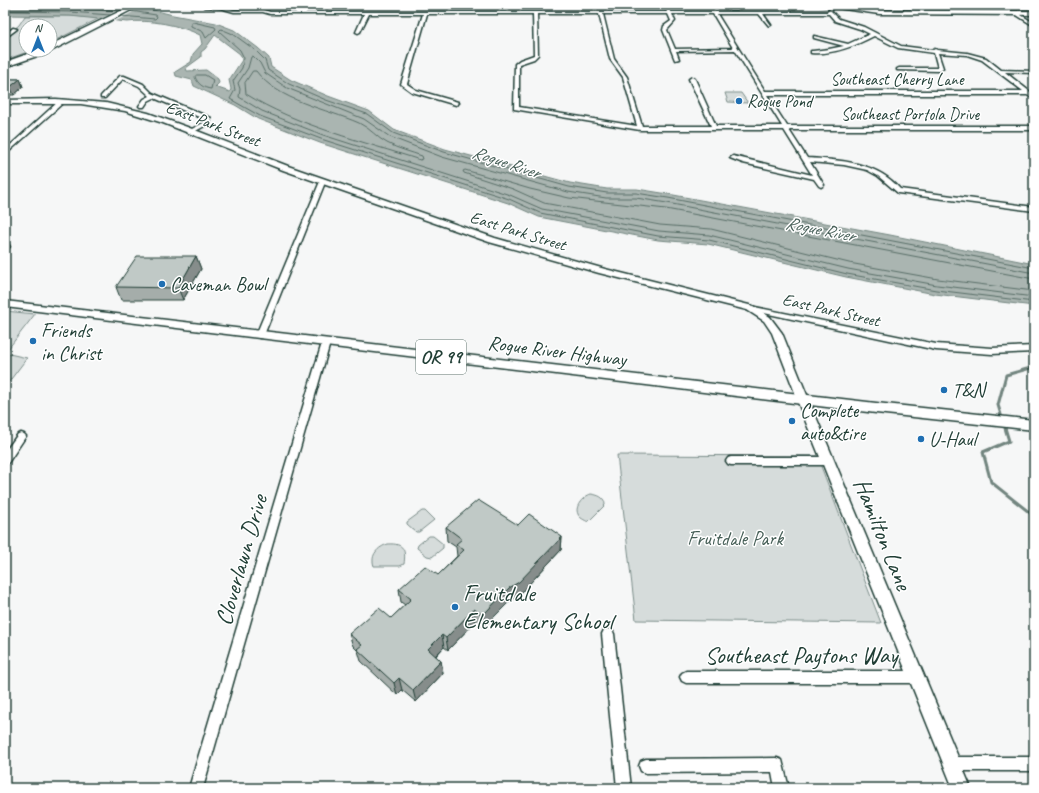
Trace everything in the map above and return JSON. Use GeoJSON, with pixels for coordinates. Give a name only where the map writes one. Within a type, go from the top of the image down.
{"type":"FeatureCollection","features":[{"type":"Feature","properties":{"kind":"highway"},"geometry":{"type":"LineString","coordinates":[[58,44],[138,5]]}},
{"type":"Feature","properties":{"kind":"highway"},"geometry":{"type":"LineString","coordinates":[[5,65],[24,58]]}},
{"type":"Feature","properties":{"kind":"main road","name":"Rogue River Highway"},"geometry":{"type":"LineString","coordinates":[[5,304],[803,400],[1034,425]]}},
{"type":"Feature","properties":{"kind":"main road","name":"Hamilton Lane"},"geometry":{"type":"LineString","coordinates":[[803,400],[962,788]]}},
{"type":"Feature","properties":{"kind":"street"},"geometry":{"type":"LineString","coordinates":[[257,5],[263,11]]}},
{"type":"Feature","properties":{"kind":"street"},"geometry":{"type":"LineString","coordinates":[[666,5],[673,21],[666,27],[665,30],[677,59]]}},
{"type":"Feature","properties":{"kind":"street"},"geometry":{"type":"LineString","coordinates":[[818,5],[832,8],[896,13],[1034,13]]}},
{"type":"Feature","properties":{"kind":"street"},"geometry":{"type":"LineString","coordinates":[[205,6],[220,7],[234,11],[263,11],[270,13],[535,13],[562,11],[601,13],[830,13],[837,20],[859,26],[872,35],[883,38],[900,47],[915,50],[935,50],[974,55],[984,59],[1032,95]]}},
{"type":"Feature","properties":{"kind":"street"},"geometry":{"type":"LineString","coordinates":[[830,13],[829,11],[832,8]]}},
{"type":"Feature","properties":{"kind":"street"},"geometry":{"type":"LineString","coordinates":[[358,32],[367,13]]}},
{"type":"Feature","properties":{"kind":"street"},"geometry":{"type":"LineString","coordinates":[[425,13],[404,84],[409,89],[446,99],[456,104]]}},
{"type":"Feature","properties":{"kind":"street","name":"Southeast Portola Drive"},"geometry":{"type":"LineString","coordinates":[[535,13],[536,55],[534,58],[522,60],[517,64],[516,108],[640,128],[1034,128]]}},
{"type":"Feature","properties":{"kind":"street"},"geometry":{"type":"LineString","coordinates":[[601,13],[612,59],[625,77],[640,128]]}},
{"type":"Feature","properties":{"kind":"street"},"geometry":{"type":"LineString","coordinates":[[714,13],[766,93],[821,185]]}},
{"type":"Feature","properties":{"kind":"street"},"geometry":{"type":"LineString","coordinates":[[760,13],[769,25]]}},
{"type":"Feature","properties":{"kind":"street"},"geometry":{"type":"LineString","coordinates":[[1016,13],[1033,23]]}},
{"type":"Feature","properties":{"kind":"street"},"geometry":{"type":"LineString","coordinates":[[5,37],[15,29]]}},
{"type":"Feature","properties":{"kind":"street"},"geometry":{"type":"LineString","coordinates":[[813,52],[828,52],[852,46],[872,35]]}},
{"type":"Feature","properties":{"kind":"street"},"geometry":{"type":"LineString","coordinates":[[816,37],[852,46]]}},
{"type":"Feature","properties":{"kind":"street"},"geometry":{"type":"LineString","coordinates":[[673,50],[737,50]]}},
{"type":"Feature","properties":{"kind":"street"},"geometry":{"type":"LineString","coordinates":[[899,69],[939,70],[941,68],[935,50]]}},
{"type":"Feature","properties":{"kind":"street"},"geometry":{"type":"LineString","coordinates":[[1001,71],[1034,72]]}},
{"type":"Feature","properties":{"kind":"street"},"geometry":{"type":"LineString","coordinates":[[103,97],[120,76],[141,85],[152,95],[209,119],[207,123],[192,131]]}},
{"type":"Feature","properties":{"kind":"street"},"geometry":{"type":"LineString","coordinates":[[692,79],[714,127]]}},
{"type":"Feature","properties":{"kind":"street","name":"Southeast Cherry Lane"},"geometry":{"type":"LineString","coordinates":[[766,93],[1032,95]]}},
{"type":"Feature","properties":{"kind":"street"},"geometry":{"type":"LineString","coordinates":[[142,106],[152,95]]}},
{"type":"Feature","properties":{"kind":"street","name":"East Park Street"},"geometry":{"type":"LineString","coordinates":[[5,102],[94,103],[115,106],[192,131],[261,158],[509,245],[750,308],[883,338],[936,346],[992,351],[1034,349]]}},
{"type":"Feature","properties":{"kind":"street"},"geometry":{"type":"LineString","coordinates":[[5,153],[61,102]]}},
{"type":"Feature","properties":{"kind":"street"},"geometry":{"type":"LineString","coordinates":[[733,158],[744,162],[817,178]]}},
{"type":"Feature","properties":{"kind":"street"},"geometry":{"type":"LineString","coordinates":[[807,160],[840,162],[871,170],[894,185],[898,191],[1034,209]]}},
{"type":"Feature","properties":{"kind":"street"},"geometry":{"type":"LineString","coordinates":[[260,335],[323,180]]}},
{"type":"Feature","properties":{"kind":"street","name":"Hamilton Lane"},"geometry":{"type":"LineString","coordinates":[[750,308],[767,320],[777,333],[803,400]]}},
{"type":"Feature","properties":{"kind":"street","name":"Cloverlawn Drive"},"geometry":{"type":"LineString","coordinates":[[196,788],[326,343]]}},
{"type":"Feature","properties":{"kind":"street"},"geometry":{"type":"LineString","coordinates":[[5,460],[21,436]]}},
{"type":"Feature","properties":{"kind":"street"},"geometry":{"type":"LineString","coordinates":[[731,460],[828,461]]}},
{"type":"Feature","properties":{"kind":"street"},"geometry":{"type":"LineString","coordinates":[[608,634],[624,788]]}},
{"type":"Feature","properties":{"kind":"street","name":"Southeast Paytons Way"},"geometry":{"type":"LineString","coordinates":[[686,677],[916,677]]}},
{"type":"Feature","properties":{"kind":"street"},"geometry":{"type":"LineString","coordinates":[[952,764],[1034,764]]}},
{"type":"Feature","properties":{"kind":"street"},"geometry":{"type":"LineString","coordinates":[[646,766],[777,765],[782,788]]}},
{"type":"Feature","properties":{"kind":"green space"},"geometry":{"type":"Polygon","coordinates":[[[25,16],[70,16],[100,18],[58,39],[58,18],[24,18],[25,16]]]}},
{"type":"Feature","properties":{"kind":"green space"},"geometry":{"type":"Polygon","coordinates":[[[18,26],[18,55],[5,60],[5,37],[18,26]]]}},
{"type":"Feature","properties":{"kind":"green space"},"geometry":{"type":"Polygon","coordinates":[[[725,93],[741,93],[748,103],[728,102],[725,93]]]}},
{"type":"Feature","properties":{"kind":"green space"},"geometry":{"type":"Polygon","coordinates":[[[5,311],[35,314],[5,353],[5,311]]]}},
{"type":"Feature","properties":{"kind":"green space"},"geometry":{"type":"Polygon","coordinates":[[[5,353],[27,358],[5,387],[5,353]]]}},
{"type":"Feature","properties":{"kind":"green space","name":"Fruitdale Park"},"geometry":{"type":"Polygon","coordinates":[[[617,455],[817,456],[881,623],[636,620],[617,455]]]}},
{"type":"Feature","properties":{"kind":"green space"},"geometry":{"type":"Polygon","coordinates":[[[591,494],[602,498],[605,505],[588,522],[581,518],[577,508],[585,497],[591,494]]]}},
{"type":"Feature","properties":{"kind":"green space"},"geometry":{"type":"Polygon","coordinates":[[[422,511],[425,511],[434,520],[419,532],[416,532],[407,524],[407,522],[422,511]]]}},
{"type":"Feature","properties":{"kind":"green space"},"geometry":{"type":"Polygon","coordinates":[[[429,536],[433,536],[443,544],[443,548],[432,557],[427,556],[417,548],[418,545],[429,536]]]}},
{"type":"Feature","properties":{"kind":"green space"},"geometry":{"type":"Polygon","coordinates":[[[388,544],[398,545],[403,548],[405,555],[404,564],[400,566],[374,566],[374,555],[378,549],[388,544]]]}},
{"type":"Feature","properties":{"kind":"water","name":"Rogue River"},"geometry":{"type":"Polygon","coordinates":[[[5,5],[104,5],[149,9],[216,23],[234,30],[258,48],[269,58],[271,67],[291,80],[328,96],[369,111],[394,130],[445,149],[570,183],[607,189],[637,189],[668,194],[890,235],[1034,264],[1034,306],[935,294],[846,277],[708,244],[658,240],[539,217],[508,203],[320,143],[258,119],[235,105],[194,86],[192,80],[176,76],[175,72],[191,62],[193,54],[202,44],[200,35],[192,31],[145,21],[127,22],[70,16],[5,15],[5,5]],[[215,35],[201,52],[201,57],[186,68],[187,71],[206,70],[218,79],[219,83],[215,87],[230,92],[231,89],[229,80],[242,60],[240,54],[215,35]]]}},
{"type":"Feature","properties":{"kind":"pier"},"geometry":{"type":"Polygon","coordinates":[[[128,5],[144,6],[114,22],[98,20],[128,5]]]}},
{"type":"Feature","properties":{"kind":"building"},"geometry":{"type":"Polygon","coordinates":[[[5,79],[20,79],[10,87],[5,87],[5,79]]]}},
{"type":"Feature","properties":{"kind":"building"},"geometry":{"type":"Polygon","coordinates":[[[137,256],[196,256],[178,288],[116,287],[137,256]]]}},
{"type":"Feature","properties":{"kind":"building","name":"Fruitdale Elementary School"},"geometry":{"type":"Polygon","coordinates":[[[478,500],[518,525],[529,514],[562,537],[519,582],[509,588],[483,615],[474,609],[446,638],[442,635],[428,649],[441,661],[413,690],[399,678],[394,683],[357,649],[362,645],[349,634],[379,608],[391,618],[411,599],[399,589],[425,566],[438,575],[464,550],[456,544],[462,539],[446,527],[478,500]]]}},
{"type":"Feature","properties":{"kind":"waterway"},"geometry":{"type":"LineString","coordinates":[[1034,367],[1006,375],[998,405],[1009,441],[983,452],[991,482],[1034,516]]}},
{"type":"Feature","properties":{"kind":"place","name":"Rogue Pond"},"geometry":{"type":"Point","coordinates":[739,101]}},
{"type":"Feature","properties":{"kind":"place","name":"Caveman Bowl"},"geometry":{"type":"Point","coordinates":[162,284]}},
{"type":"Feature","properties":{"kind":"place","name":"Friends in Christ"},"geometry":{"type":"Point","coordinates":[33,341]}},
{"type":"Feature","properties":{"kind":"place","name":"T&N"},"geometry":{"type":"Point","coordinates":[944,390]}},
{"type":"Feature","properties":{"kind":"place","name":"Complete auto&tire"},"geometry":{"type":"Point","coordinates":[792,421]}},
{"type":"Feature","properties":{"kind":"place","name":"U-Haul"},"geometry":{"type":"Point","coordinates":[921,439]}},
{"type":"Feature","properties":{"kind":"place","name":"Fruitdale Elementary School"},"geometry":{"type":"Point","coordinates":[455,607]}}]}
